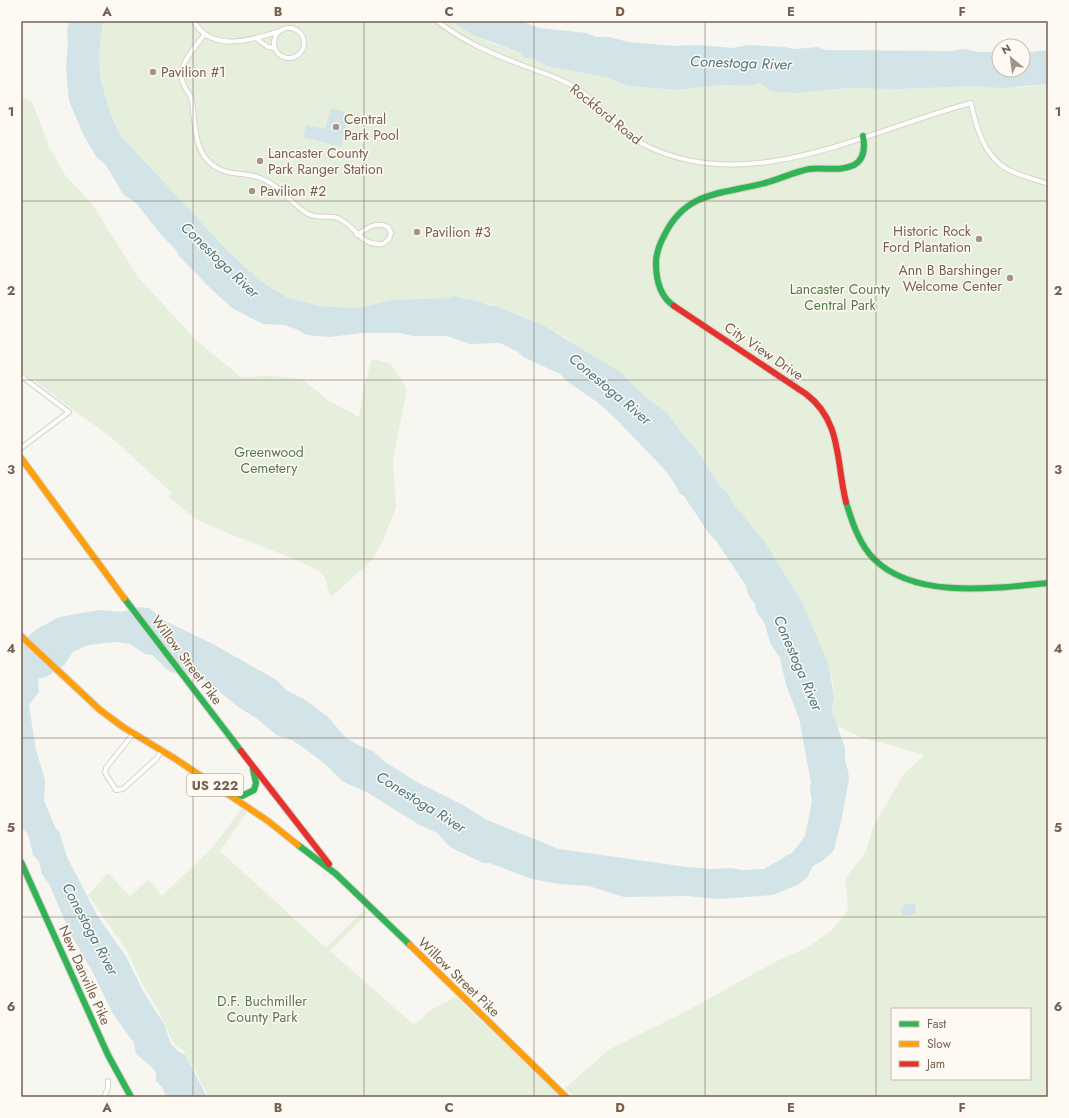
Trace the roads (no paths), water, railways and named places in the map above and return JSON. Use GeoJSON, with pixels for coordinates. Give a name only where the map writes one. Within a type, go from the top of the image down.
{"type":"FeatureCollection","features":[{"type":"Feature","properties":{"kind":"main road","name":"City View Drive"},"geometry":{"type":"LineString","coordinates":[[863,136],[865,147],[862,158],[853,166],[805,170],[766,182],[704,197],[687,206],[664,233],[659,242],[655,260],[659,289],[671,304],[806,394],[826,412],[833,429],[853,524],[864,548],[880,564],[905,578],[940,587],[981,588],[1048,583]]}},
{"type":"Feature","properties":{"kind":"main road","name":"Willow Street Pike"},"geometry":{"type":"LineString","coordinates":[[21,458],[223,728],[252,766],[262,776],[336,874]]}},
{"type":"Feature","properties":{"kind":"main road","name":"Willow Street Pike"},"geometry":{"type":"LineString","coordinates":[[21,636],[74,684],[100,710],[133,733],[174,758],[282,832],[336,874],[566,1097]]}},
{"type":"Feature","properties":{"kind":"main road"},"geometry":{"type":"LineString","coordinates":[[174,758],[182,760],[229,791],[242,796],[249,795],[255,789],[257,778],[252,766]]}},
{"type":"Feature","properties":{"kind":"main road","name":"New Danville Pike"},"geometry":{"type":"LineString","coordinates":[[21,862],[108,1055],[131,1097]]}},
{"type":"Feature","properties":{"kind":"street"},"geometry":{"type":"LineString","coordinates":[[194,21],[204,35],[218,41],[257,39],[288,28],[298,30],[303,36],[304,45],[300,54],[291,58],[281,56],[275,48],[275,39],[280,31]]}},
{"type":"Feature","properties":{"kind":"street","name":"Rockford Road"},"geometry":{"type":"LineString","coordinates":[[437,21],[453,33],[480,48],[560,79],[573,86],[592,100],[626,133],[638,142],[659,152],[682,159],[719,164],[764,164],[794,158],[971,103],[981,137],[997,161],[1007,169],[1017,174],[1048,184]]}},
{"type":"Feature","properties":{"kind":"street"},"geometry":{"type":"LineString","coordinates":[[204,35],[184,64],[181,75],[183,83],[192,96],[196,138],[206,159],[215,168],[232,173],[250,174],[268,180],[308,213],[314,216],[339,219],[346,222],[357,235],[364,241],[379,245],[387,242],[391,233],[388,227],[376,225],[370,226],[357,235]]}},
{"type":"Feature","properties":{"kind":"street"},"geometry":{"type":"LineString","coordinates":[[257,39],[268,47],[275,48]]}},
{"type":"Feature","properties":{"kind":"street"},"geometry":{"type":"LineString","coordinates":[[21,376],[69,412],[21,448]]}},
{"type":"Feature","properties":{"kind":"street"},"geometry":{"type":"LineString","coordinates":[[133,733],[110,762],[105,771],[116,790],[123,790],[156,759],[162,750]]}},
{"type":"Feature","properties":{"kind":"street"},"geometry":{"type":"LineString","coordinates":[[104,1097],[108,1088],[108,1081]]}},
{"type":"Feature","properties":{"kind":"water","name":"Conestoga River"},"geometry":{"type":"Polygon","coordinates":[[[69,21],[103,21],[99,54],[100,77],[111,116],[121,136],[226,249],[259,280],[288,298],[319,306],[357,308],[392,300],[447,298],[454,296],[480,302],[489,306],[497,306],[543,325],[623,374],[640,392],[668,414],[699,453],[719,485],[727,492],[735,506],[765,542],[803,604],[829,666],[834,698],[832,711],[845,748],[845,760],[849,779],[834,850],[824,860],[813,866],[807,878],[797,885],[773,895],[717,899],[688,896],[624,897],[589,886],[559,884],[532,879],[489,863],[483,863],[450,847],[437,833],[418,824],[368,793],[342,781],[324,763],[301,746],[292,740],[278,736],[256,718],[238,707],[208,682],[191,675],[170,672],[152,655],[145,654],[130,644],[116,642],[88,645],[73,652],[64,665],[46,677],[38,679],[39,692],[29,705],[36,750],[45,780],[44,800],[55,827],[59,831],[67,857],[98,917],[126,956],[143,991],[164,1024],[171,1044],[179,1052],[185,1054],[207,1097],[166,1097],[162,1087],[156,1081],[156,1073],[152,1067],[136,1054],[134,1043],[113,1014],[91,969],[70,933],[50,886],[42,874],[39,861],[33,855],[28,834],[21,827],[21,642],[37,629],[59,617],[100,610],[121,612],[140,607],[149,608],[165,621],[213,644],[278,681],[286,690],[304,699],[328,717],[346,738],[373,751],[385,762],[417,782],[463,805],[487,820],[559,849],[687,867],[710,869],[731,868],[742,870],[764,869],[793,852],[805,836],[812,801],[810,791],[811,783],[799,718],[786,685],[780,658],[770,643],[765,624],[756,611],[755,604],[749,596],[745,584],[684,496],[679,493],[675,484],[664,469],[615,418],[597,402],[568,382],[560,374],[523,357],[518,352],[500,343],[470,344],[447,336],[413,336],[400,333],[361,333],[330,337],[306,335],[285,325],[263,324],[232,308],[180,257],[176,250],[162,236],[137,204],[123,194],[106,165],[97,158],[84,136],[69,101],[66,68],[68,41],[67,31],[69,21]]]}},
{"type":"Feature","properties":{"kind":"water","name":"Conestoga River"},"geometry":{"type":"Polygon","coordinates":[[[450,21],[520,21],[540,28],[587,33],[596,37],[610,37],[628,42],[673,46],[698,45],[733,48],[747,45],[795,49],[817,47],[825,50],[952,51],[964,49],[979,52],[991,52],[991,78],[1031,78],[1031,52],[1048,50],[1048,84],[1001,88],[978,86],[899,89],[849,88],[795,93],[771,91],[760,83],[749,86],[721,85],[677,90],[628,86],[609,78],[547,66],[532,58],[524,58],[519,52],[473,35],[450,21]]]}},
{"type":"Feature","properties":{"kind":"water","name":"Central Park Pool"},"geometry":{"type":"Polygon","coordinates":[[[331,108],[343,111],[348,120],[341,147],[303,137],[306,125],[325,129],[331,108]]]}},
{"type":"Feature","properties":{"kind":"water"},"geometry":{"type":"Polygon","coordinates":[[[905,904],[916,904],[915,913],[911,915],[902,915],[901,910],[905,904]]]}},
{"type":"Feature","properties":{"kind":"place","name":"Pavilion #1"},"geometry":{"type":"Point","coordinates":[153,72]}},
{"type":"Feature","properties":{"kind":"place","name":"Central Park Pool"},"geometry":{"type":"Point","coordinates":[336,127]}},
{"type":"Feature","properties":{"kind":"place","name":"Lancaster County Park Ranger Station"},"geometry":{"type":"Point","coordinates":[260,161]}},
{"type":"Feature","properties":{"kind":"place","name":"Pavilion #2"},"geometry":{"type":"Point","coordinates":[252,191]}},
{"type":"Feature","properties":{"kind":"place","name":"Pavilion #3"},"geometry":{"type":"Point","coordinates":[417,232]}},
{"type":"Feature","properties":{"kind":"place","name":"Historic Rock Ford Plantation"},"geometry":{"type":"Point","coordinates":[979,239]}},
{"type":"Feature","properties":{"kind":"place","name":"Ann B Barshinger Welcome Center"},"geometry":{"type":"Point","coordinates":[1010,278]}},
{"type":"Feature","properties":{"kind":"park label","name":"Lancaster County Central Park"},"geometry":{"type":"Point","coordinates":[840,298]}},
{"type":"Feature","properties":{"kind":"park label","name":"Greenwood Cemetery"},"geometry":{"type":"Point","coordinates":[269,460]}},
{"type":"Feature","properties":{"kind":"park label","name":"D.F. Buchmiller County Park"},"geometry":{"type":"Point","coordinates":[262,1010]}}]}
